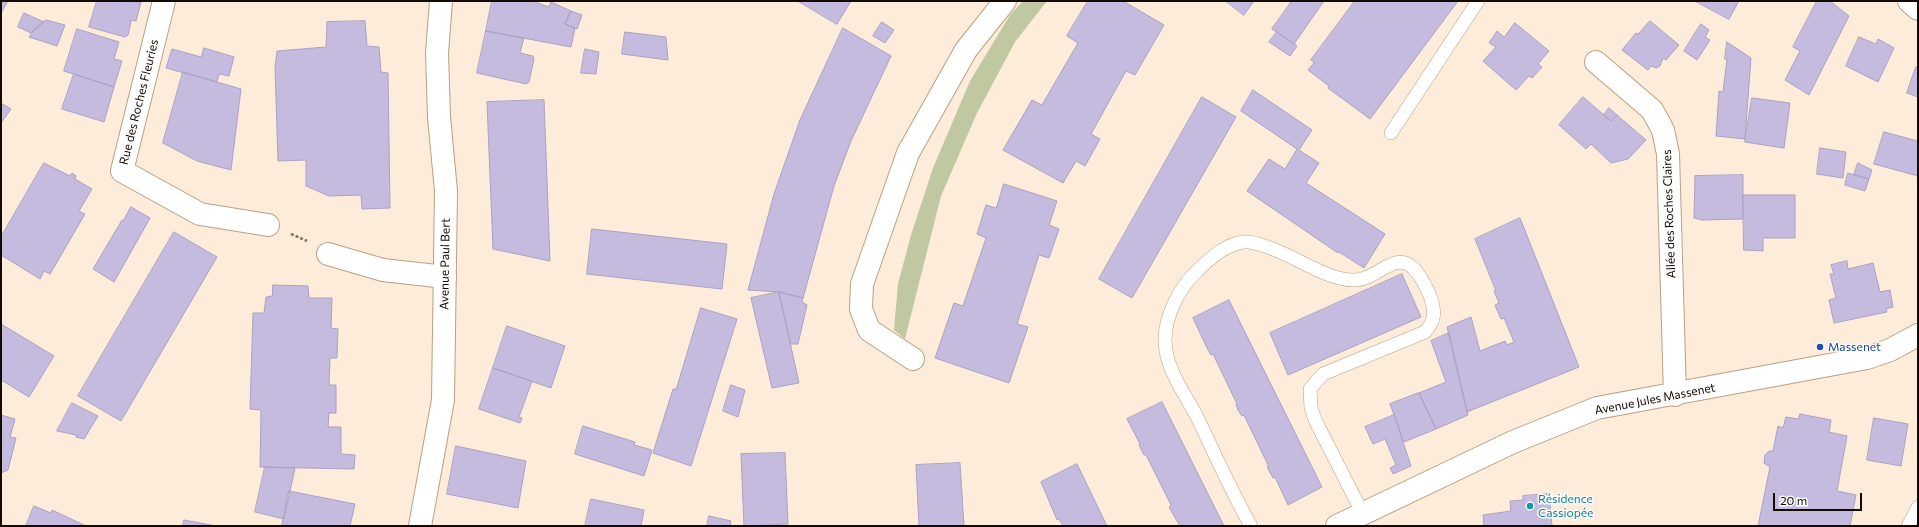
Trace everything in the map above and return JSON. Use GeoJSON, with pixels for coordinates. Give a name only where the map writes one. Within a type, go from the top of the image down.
{"type":"FeatureCollection","features":[{"type":"Feature","properties":{"kind":"street","name":"Rue des Roches Fleuries"},"geometry":{"type":"LineString","coordinates":[[164,1],[122,171],[200,214],[268,225]]}},
{"type":"Feature","properties":{"kind":"street"},"geometry":{"type":"LineString","coordinates":[[913,359],[869,330],[861,309],[862,284],[908,153],[966,50],[1005,1]]}},
{"type":"Feature","properties":{"kind":"street"},"geometry":{"type":"LineString","coordinates":[[1909,1],[1918,9]]}},
{"type":"Feature","properties":{"kind":"street","name":"Avenue Paul Bert"},"geometry":{"type":"LineString","coordinates":[[420,526],[443,400],[446,191],[439,117],[437,53],[439,2]]}},
{"type":"Feature","properties":{"kind":"street","name":"Allée des Roches Claires"},"geometry":{"type":"LineString","coordinates":[[1596,62],[1652,110],[1663,130],[1668,154],[1675,395]]}},
{"type":"Feature","properties":{"kind":"street"},"geometry":{"type":"LineString","coordinates":[[328,254],[383,270],[445,277]]}},
{"type":"Feature","properties":{"kind":"street","name":"Avenue Jules Massenet"},"geometry":{"type":"LineString","coordinates":[[1337,526],[1512,442],[1597,408],[1675,395],[1867,358],[1890,350],[1918,335]]}},
{"type":"Feature","properties":{"kind":"lane"},"geometry":{"type":"LineString","coordinates":[[1391,133],[1478,1]]}},
{"type":"Feature","properties":{"kind":"lane"},"geometry":{"type":"LineString","coordinates":[[1251,526],[1190,403],[1176,379],[1169,363],[1164,340],[1170,312],[1176,299],[1192,276],[1216,253],[1244,241],[1271,247],[1335,278],[1357,281],[1391,264],[1400,262],[1407,263],[1415,269],[1430,295],[1434,308],[1434,319],[1425,332],[1323,374],[1310,389],[1311,408],[1316,422],[1363,514]]}},
{"type":"Feature","properties":{"kind":"lane"},"geometry":{"type":"LineString","coordinates":[[1908,526],[1918,507]]}},
{"type":"Feature","properties":{"kind":"path"},"geometry":{"type":"LineString","coordinates":[[268,225],[304,239],[328,254]]}},
{"type":"Feature","properties":{"kind":"green space"},"geometry":{"type":"Polygon","coordinates":[[[1023,1],[1047,1],[1015,42],[977,113],[941,196],[905,339],[894,330],[898,284],[911,235],[933,168],[970,81],[1010,15],[1023,1]]]}},
{"type":"Feature","properties":{"kind":"building"},"geometry":{"type":"Polygon","coordinates":[[[1,1],[8,1],[1,13],[1,1]]]}},
{"type":"Feature","properties":{"kind":"building"},"geometry":{"type":"Polygon","coordinates":[[[97,1],[141,2],[136,21],[130,20],[131,22],[128,35],[125,37],[89,27],[97,1]]]}},
{"type":"Feature","properties":{"kind":"building"},"geometry":{"type":"Polygon","coordinates":[[[492,1],[532,1],[549,7],[551,2],[571,11],[565,24],[575,28],[571,47],[486,31],[492,1]]]}},
{"type":"Feature","properties":{"kind":"building"},"geometry":{"type":"Polygon","coordinates":[[[798,1],[851,1],[837,24],[798,1]]]}},
{"type":"Feature","properties":{"kind":"building"},"geometry":{"type":"Polygon","coordinates":[[[1088,1],[1123,1],[1164,25],[1135,75],[1126,71],[1091,134],[1100,139],[1085,166],[1076,161],[1063,183],[1003,150],[1032,100],[1042,105],[1078,43],[1067,36],[1088,1]]]}},
{"type":"Feature","properties":{"kind":"building"},"geometry":{"type":"Polygon","coordinates":[[[1226,1],[1254,1],[1244,15],[1226,1]]]}},
{"type":"Feature","properties":{"kind":"building"},"geometry":{"type":"Polygon","coordinates":[[[1292,1],[1324,1],[1294,44],[1272,29],[1292,1]]]}},
{"type":"Feature","properties":{"kind":"building"},"geometry":{"type":"Polygon","coordinates":[[[1355,1],[1458,1],[1370,119],[1328,88],[1329,86],[1308,70],[1314,63],[1311,60],[1355,1]]]}},
{"type":"Feature","properties":{"kind":"building"},"geometry":{"type":"Polygon","coordinates":[[[1695,1],[1739,1],[1729,19],[1695,1]]]}},
{"type":"Feature","properties":{"kind":"building"},"geometry":{"type":"Polygon","coordinates":[[[1817,1],[1830,1],[1849,16],[1809,95],[1785,80],[1800,51],[1793,47],[1817,1]]]}},
{"type":"Feature","properties":{"kind":"building"},"geometry":{"type":"Polygon","coordinates":[[[571,11],[582,15],[577,29],[565,24],[571,11]]]}},
{"type":"Feature","properties":{"kind":"building"},"geometry":{"type":"Polygon","coordinates":[[[24,13],[44,22],[31,33],[18,27],[24,13]]]}},
{"type":"Feature","properties":{"kind":"building"},"geometry":{"type":"Polygon","coordinates":[[[46,20],[65,25],[57,46],[29,37],[36,28],[46,20]]]}},
{"type":"Feature","properties":{"kind":"building"},"geometry":{"type":"Polygon","coordinates":[[[365,21],[367,46],[379,47],[381,72],[388,73],[390,208],[362,209],[361,195],[329,196],[306,186],[306,160],[278,161],[275,67],[277,51],[326,47],[327,22],[365,21]]]}},
{"type":"Feature","properties":{"kind":"building"},"geometry":{"type":"Polygon","coordinates":[[[1650,21],[1679,45],[1666,60],[1663,58],[1660,66],[1656,68],[1651,66],[1648,70],[1622,50],[1636,33],[1638,34],[1650,21]]]}},
{"type":"Feature","properties":{"kind":"building"},"geometry":{"type":"Polygon","coordinates":[[[882,22],[894,30],[885,43],[873,36],[882,22]]]}},
{"type":"Feature","properties":{"kind":"building"},"geometry":{"type":"Polygon","coordinates":[[[1515,23],[1549,51],[1538,64],[1542,67],[1532,78],[1529,76],[1516,90],[1483,61],[1496,47],[1489,43],[1497,31],[1504,37],[1515,23]]]}},
{"type":"Feature","properties":{"kind":"building"},"geometry":{"type":"Polygon","coordinates":[[[1701,24],[1709,30],[1705,37],[1710,40],[1697,60],[1684,51],[1701,24]]]}},
{"type":"Feature","properties":{"kind":"building"},"geometry":{"type":"Polygon","coordinates":[[[843,28],[891,56],[851,141],[834,186],[803,298],[779,292],[748,290],[774,194],[800,120],[843,28]]]}},
{"type":"Feature","properties":{"kind":"building"},"geometry":{"type":"Polygon","coordinates":[[[77,29],[119,42],[114,59],[122,61],[114,87],[64,71],[77,29]]]}},
{"type":"Feature","properties":{"kind":"building"},"geometry":{"type":"Polygon","coordinates":[[[486,31],[524,38],[520,53],[533,56],[534,59],[529,82],[526,84],[477,73],[486,31]]]}},
{"type":"Feature","properties":{"kind":"building"},"geometry":{"type":"Polygon","coordinates":[[[625,32],[666,37],[668,60],[622,54],[625,32]]]}},
{"type":"Feature","properties":{"kind":"building"},"geometry":{"type":"Polygon","coordinates":[[[1277,32],[1297,46],[1290,56],[1269,42],[1277,32]]]}},
{"type":"Feature","properties":{"kind":"building"},"geometry":{"type":"Polygon","coordinates":[[[1859,37],[1876,44],[1878,39],[1894,48],[1878,82],[1846,66],[1859,37]]]}},
{"type":"Feature","properties":{"kind":"building"},"geometry":{"type":"Polygon","coordinates":[[[1727,42],[1751,58],[1745,139],[1716,136],[1719,91],[1723,92],[1727,59],[1725,59],[1727,42]]]}},
{"type":"Feature","properties":{"kind":"building"},"geometry":{"type":"Polygon","coordinates":[[[204,48],[234,57],[229,76],[219,74],[217,82],[166,68],[172,49],[201,57],[204,48]]]}},
{"type":"Feature","properties":{"kind":"building"},"geometry":{"type":"Polygon","coordinates":[[[585,49],[599,52],[596,74],[581,73],[585,49]]]}},
{"type":"Feature","properties":{"kind":"building"},"geometry":{"type":"Polygon","coordinates":[[[1916,67],[1918,67],[1918,97],[1907,93],[1916,67]]]}},
{"type":"Feature","properties":{"kind":"building"},"geometry":{"type":"Polygon","coordinates":[[[183,72],[241,89],[231,170],[197,161],[163,143],[183,72]]]}},
{"type":"Feature","properties":{"kind":"building"},"geometry":{"type":"Polygon","coordinates":[[[74,74],[114,87],[104,122],[62,109],[74,74]]]}},
{"type":"Feature","properties":{"kind":"building"},"geometry":{"type":"Polygon","coordinates":[[[1253,90],[1312,130],[1299,150],[1319,163],[1306,183],[1385,234],[1364,268],[1339,252],[1338,253],[1247,191],[1269,159],[1285,169],[1297,149],[1241,111],[1253,90]]]}},
{"type":"Feature","properties":{"kind":"building"},"geometry":{"type":"Polygon","coordinates":[[[1202,97],[1236,117],[1132,298],[1099,279],[1202,97]]]}},
{"type":"Feature","properties":{"kind":"building"},"geometry":{"type":"Polygon","coordinates":[[[1583,97],[1611,121],[1617,115],[1646,140],[1628,159],[1611,163],[1591,144],[1586,149],[1559,125],[1583,97]]]}},
{"type":"Feature","properties":{"kind":"building"},"geometry":{"type":"Polygon","coordinates":[[[1752,98],[1790,103],[1784,148],[1745,142],[1752,98]]]}},
{"type":"Feature","properties":{"kind":"building"},"geometry":{"type":"Polygon","coordinates":[[[544,100],[550,261],[493,249],[487,102],[544,100]]]}},
{"type":"Feature","properties":{"kind":"building"},"geometry":{"type":"Polygon","coordinates":[[[1,103],[11,109],[1,123],[1,103]]]}},
{"type":"Feature","properties":{"kind":"building"},"geometry":{"type":"Polygon","coordinates":[[[1609,108],[1617,115],[1611,121],[1604,115],[1609,108]]]}},
{"type":"Feature","properties":{"kind":"building"},"geometry":{"type":"Polygon","coordinates":[[[1884,132],[1918,141],[1918,176],[1874,164],[1884,132]]]}},
{"type":"Feature","properties":{"kind":"building"},"geometry":{"type":"Polygon","coordinates":[[[1820,148],[1846,152],[1843,178],[1817,174],[1820,148]]]}},
{"type":"Feature","properties":{"kind":"building"},"geometry":{"type":"Polygon","coordinates":[[[44,163],[70,176],[72,173],[76,176],[75,179],[92,189],[79,211],[85,214],[50,274],[44,271],[40,279],[1,255],[1,237],[44,163]]]}},
{"type":"Feature","properties":{"kind":"building"},"geometry":{"type":"Polygon","coordinates":[[[1858,163],[1872,170],[1869,179],[1854,175],[1858,163]]]}},
{"type":"Feature","properties":{"kind":"building"},"geometry":{"type":"Polygon","coordinates":[[[1848,173],[1869,179],[1865,191],[1845,185],[1848,173]]]}},
{"type":"Feature","properties":{"kind":"building"},"geometry":{"type":"Polygon","coordinates":[[[1743,175],[1743,219],[1702,220],[1694,218],[1695,176],[1743,175]]]}},
{"type":"Feature","properties":{"kind":"building"},"geometry":{"type":"Polygon","coordinates":[[[1004,184],[1057,201],[1049,225],[1059,229],[1049,258],[1039,255],[1017,324],[1028,327],[1009,383],[935,358],[954,303],[963,306],[986,238],[977,234],[986,205],[996,208],[1004,184]]]}},
{"type":"Feature","properties":{"kind":"building"},"geometry":{"type":"Polygon","coordinates":[[[1743,195],[1795,195],[1795,238],[1763,238],[1763,251],[1744,250],[1743,195]]]}},
{"type":"Feature","properties":{"kind":"building"},"geometry":{"type":"Polygon","coordinates":[[[131,207],[150,218],[114,282],[93,269],[131,207]]]}},
{"type":"Feature","properties":{"kind":"building"},"geometry":{"type":"Polygon","coordinates":[[[1520,218],[1579,367],[1467,412],[1447,327],[1471,317],[1480,351],[1505,341],[1507,345],[1514,342],[1504,318],[1501,319],[1495,305],[1499,303],[1494,291],[1496,291],[1475,239],[1520,218]]]}},
{"type":"Feature","properties":{"kind":"building"},"geometry":{"type":"Polygon","coordinates":[[[592,229],[727,244],[722,289],[587,274],[592,229]]]}},
{"type":"Feature","properties":{"kind":"building"},"geometry":{"type":"Polygon","coordinates":[[[174,232],[217,257],[121,421],[78,396],[174,232]]]}},
{"type":"Feature","properties":{"kind":"building"},"geometry":{"type":"Polygon","coordinates":[[[1847,261],[1848,269],[1873,263],[1880,292],[1890,290],[1893,307],[1886,309],[1887,312],[1834,323],[1829,300],[1836,298],[1830,274],[1834,274],[1831,265],[1847,261]]]}},
{"type":"Feature","properties":{"kind":"building"},"geometry":{"type":"Polygon","coordinates":[[[1402,274],[1421,317],[1288,375],[1270,333],[1402,274]]]}},
{"type":"Feature","properties":{"kind":"building"},"geometry":{"type":"Polygon","coordinates":[[[273,285],[308,286],[309,298],[332,298],[331,328],[338,329],[337,358],[330,358],[329,385],[336,385],[336,413],[329,413],[328,427],[341,427],[341,454],[355,455],[354,469],[260,467],[261,410],[250,409],[253,313],[264,313],[266,297],[272,296],[273,285]]]}},
{"type":"Feature","properties":{"kind":"building"},"geometry":{"type":"Polygon","coordinates":[[[779,292],[799,383],[772,388],[751,298],[779,292]]]}},
{"type":"Feature","properties":{"kind":"building"},"geometry":{"type":"Polygon","coordinates":[[[779,292],[803,298],[802,302],[807,305],[798,344],[791,344],[779,292]]]}},
{"type":"Feature","properties":{"kind":"building"},"geometry":{"type":"Polygon","coordinates":[[[1229,300],[1322,487],[1288,505],[1275,477],[1273,478],[1267,467],[1269,467],[1244,415],[1242,416],[1238,410],[1237,404],[1213,354],[1211,355],[1208,350],[1193,318],[1229,300]]]}},
{"type":"Feature","properties":{"kind":"building"},"geometry":{"type":"Polygon","coordinates":[[[701,308],[737,319],[691,466],[653,453],[673,389],[676,389],[701,308]]]}},
{"type":"Feature","properties":{"kind":"building"},"geometry":{"type":"Polygon","coordinates":[[[1,324],[54,356],[29,397],[1,380],[1,324]]]}},
{"type":"Feature","properties":{"kind":"building"},"geometry":{"type":"Polygon","coordinates":[[[507,326],[565,346],[551,388],[493,368],[507,326]]]}},
{"type":"Feature","properties":{"kind":"building"},"geometry":{"type":"Polygon","coordinates":[[[1449,333],[1468,415],[1436,429],[1419,393],[1446,382],[1431,341],[1449,333]]]}},
{"type":"Feature","properties":{"kind":"building"},"geometry":{"type":"Polygon","coordinates":[[[493,368],[532,381],[519,417],[522,418],[520,423],[479,409],[493,368]]]}},
{"type":"Feature","properties":{"kind":"building"},"geometry":{"type":"Polygon","coordinates":[[[731,385],[745,390],[738,417],[723,411],[731,385]]]}},
{"type":"Feature","properties":{"kind":"building"},"geometry":{"type":"Polygon","coordinates":[[[1419,393],[1436,429],[1404,442],[1390,404],[1419,393]]]}},
{"type":"Feature","properties":{"kind":"building"},"geometry":{"type":"Polygon","coordinates":[[[1162,402],[1224,526],[1180,526],[1169,507],[1171,505],[1146,455],[1144,455],[1127,419],[1162,402]]]}},
{"type":"Feature","properties":{"kind":"building"},"geometry":{"type":"Polygon","coordinates":[[[72,403],[98,416],[84,439],[76,437],[76,435],[57,431],[72,403]]]}},
{"type":"Feature","properties":{"kind":"building"},"geometry":{"type":"Polygon","coordinates":[[[1800,414],[1831,420],[1829,432],[1847,436],[1837,491],[1856,495],[1850,526],[1758,526],[1770,467],[1764,463],[1765,455],[1769,451],[1773,451],[1778,426],[1783,428],[1786,417],[1798,419],[1800,414]]]}},
{"type":"Feature","properties":{"kind":"building"},"geometry":{"type":"Polygon","coordinates":[[[1,415],[15,419],[10,437],[16,438],[8,470],[1,473],[1,415]]]}},
{"type":"Feature","properties":{"kind":"building"},"geometry":{"type":"Polygon","coordinates":[[[1394,415],[1411,466],[1393,474],[1390,468],[1396,465],[1385,439],[1373,444],[1365,427],[1394,415]]]}},
{"type":"Feature","properties":{"kind":"building"},"geometry":{"type":"Polygon","coordinates":[[[1874,418],[1908,424],[1901,466],[1867,460],[1874,418]]]}},
{"type":"Feature","properties":{"kind":"building"},"geometry":{"type":"Polygon","coordinates":[[[583,426],[635,442],[634,445],[652,450],[644,476],[575,454],[583,426]]]}},
{"type":"Feature","properties":{"kind":"building"},"geometry":{"type":"Polygon","coordinates":[[[456,446],[526,461],[518,508],[447,494],[456,446]]]}},
{"type":"Feature","properties":{"kind":"building"},"geometry":{"type":"Polygon","coordinates":[[[785,453],[788,524],[744,526],[741,454],[785,453]]]}},
{"type":"Feature","properties":{"kind":"building"},"geometry":{"type":"Polygon","coordinates":[[[960,463],[964,526],[919,526],[916,465],[960,463]]]}},
{"type":"Feature","properties":{"kind":"building"},"geometry":{"type":"Polygon","coordinates":[[[1077,464],[1107,526],[1063,526],[1059,519],[1057,520],[1041,482],[1077,464]]]}},
{"type":"Feature","properties":{"kind":"building"},"geometry":{"type":"Polygon","coordinates":[[[265,467],[295,468],[284,519],[255,512],[265,467]]]}},
{"type":"Feature","properties":{"kind":"building"},"geometry":{"type":"Polygon","coordinates":[[[289,491],[355,504],[350,526],[282,526],[289,491]]]}},
{"type":"Feature","properties":{"kind":"building","name":"Résidence Cassiopée"},"geometry":{"type":"Polygon","coordinates":[[[1549,494],[1552,526],[1484,526],[1483,515],[1511,511],[1510,501],[1523,500],[1523,496],[1549,494]]]}},
{"type":"Feature","properties":{"kind":"building"},"geometry":{"type":"Polygon","coordinates":[[[591,499],[644,510],[641,526],[585,526],[591,499]]]}},
{"type":"Feature","properties":{"kind":"building"},"geometry":{"type":"Polygon","coordinates":[[[34,506],[51,513],[52,510],[86,526],[26,526],[34,506]]]}},
{"type":"Feature","properties":{"kind":"building"},"geometry":{"type":"Polygon","coordinates":[[[709,516],[731,521],[730,526],[707,526],[709,516]]]}},
{"type":"Feature","properties":{"kind":"building"},"geometry":{"type":"Polygon","coordinates":[[[184,520],[216,526],[183,526],[184,520]]]}},
{"type":"Feature","properties":{"kind":"place","name":"Massenet"},"geometry":{"type":"Point","coordinates":[1820,347]}},
{"type":"Feature","properties":{"kind":"place","name":"Résidence Cassiopée"},"geometry":{"type":"Point","coordinates":[1530,506]}}]}
